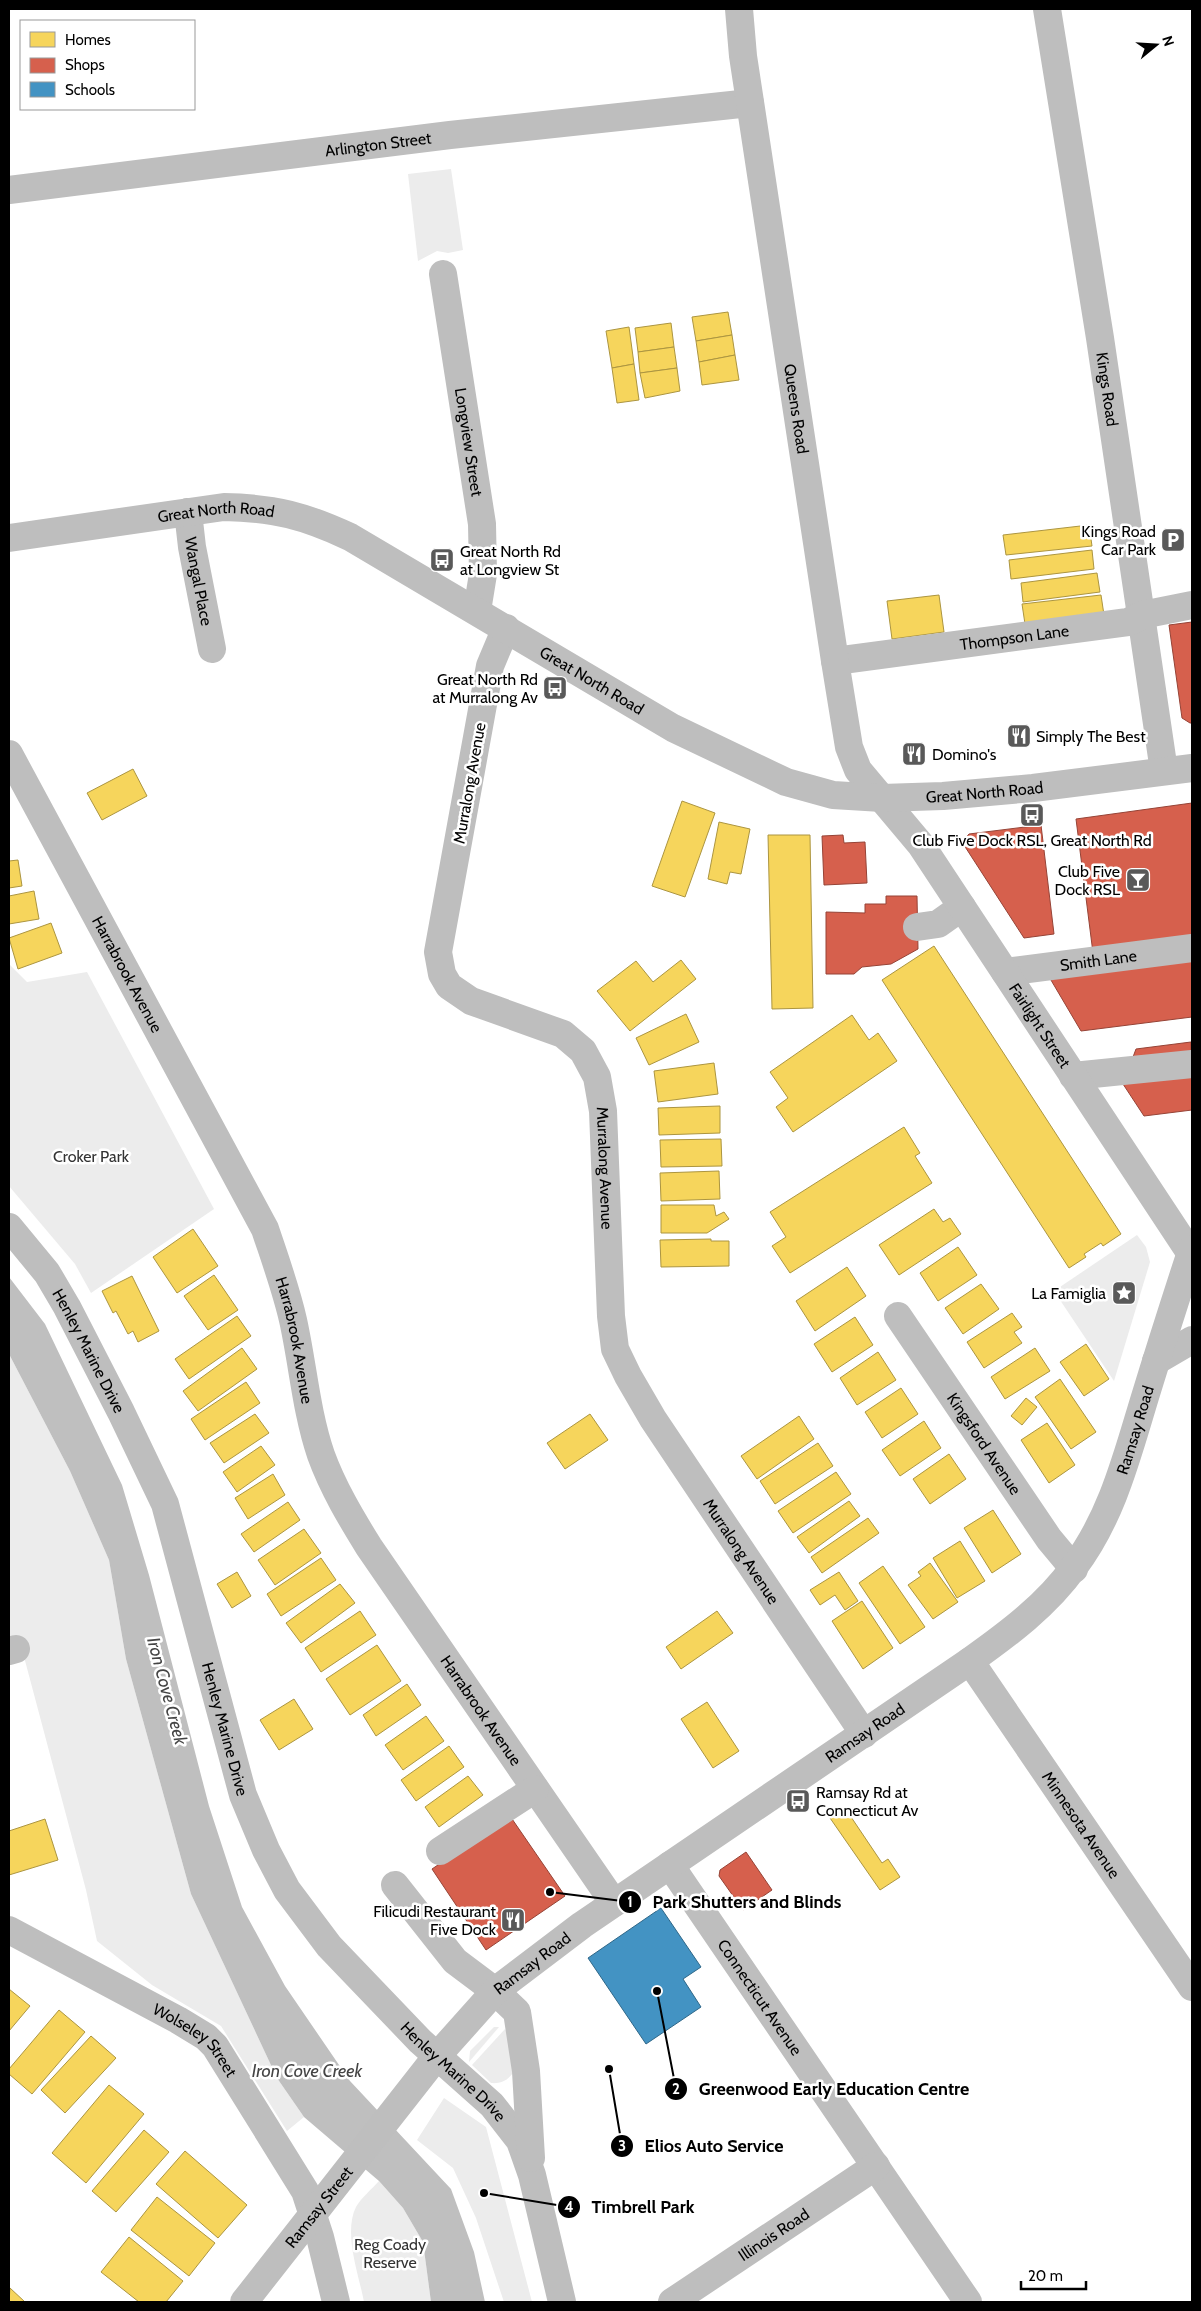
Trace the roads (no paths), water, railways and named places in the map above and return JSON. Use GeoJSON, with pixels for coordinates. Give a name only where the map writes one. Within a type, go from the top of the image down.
{"type":"FeatureCollection","features":[{"type":"Feature","properties":{"kind":"street","name":"Queens Road"},"geometry":{"type":"LineString","coordinates":[[739,9],[750,103],[849,747],[858,770],[882,798]]}},
{"type":"Feature","properties":{"kind":"street","name":"Kings Road"},"geometry":{"type":"LineString","coordinates":[[1047,9],[1142,615],[1164,772]]}},
{"type":"Feature","properties":{"kind":"street","name":"Arlington Street"},"geometry":{"type":"LineString","coordinates":[[9,190],[450,135],[750,103]]}},
{"type":"Feature","properties":{"kind":"street","name":"Longview Street"},"geometry":{"type":"LineString","coordinates":[[443,274],[482,524],[483,574],[477,611]]}},
{"type":"Feature","properties":{"kind":"street","name":"Great North Road"},"geometry":{"type":"LineString","coordinates":[[9,538],[224,507],[285,512],[316,520],[350,537],[673,728],[742,763],[786,782],[833,795],[882,798],[943,796],[1032,788],[1192,768]]}},
{"type":"Feature","properties":{"kind":"street","name":"Wangal Place"},"geometry":{"type":"LineString","coordinates":[[188,512],[192,547],[212,649]]}},
{"type":"Feature","properties":{"kind":"street","name":"Thompson Lane"},"geometry":{"type":"LineString","coordinates":[[835,661],[1128,622],[1142,615],[1192,605]]}},
{"type":"Feature","properties":{"kind":"street","name":"Murralong Avenue"},"geometry":{"type":"LineString","coordinates":[[506,628],[490,666],[438,952],[442,974],[449,986],[471,1001],[562,1034],[583,1051],[597,1077],[604,1111],[611,1316],[616,1349],[628,1376],[653,1419],[864,1734]]}},
{"type":"Feature","properties":{"kind":"street","name":"Harrabrook Avenue"},"geometry":{"type":"LineString","coordinates":[[9,754],[265,1229],[284,1284],[293,1321],[312,1424],[322,1457],[344,1506],[369,1547],[614,1903]]}},
{"type":"Feature","properties":{"kind":"street","name":"Fairlight Street"},"geometry":{"type":"LineString","coordinates":[[882,798],[921,845],[1192,1253]]}},
{"type":"Feature","properties":{"kind":"street"},"geometry":{"type":"LineString","coordinates":[[917,927],[938,924],[962,908]]}},
{"type":"Feature","properties":{"kind":"street","name":"Smith Lane"},"geometry":{"type":"LineString","coordinates":[[1005,972],[1192,948]]}},
{"type":"Feature","properties":{"kind":"street"},"geometry":{"type":"LineString","coordinates":[[1073,1076],[1192,1064]]}},
{"type":"Feature","properties":{"kind":"street","name":"Henley Marine Drive"},"geometry":{"type":"LineString","coordinates":[[9,1227],[47,1273],[121,1412],[165,1504],[243,1794],[270,1858],[287,1890],[329,1946],[420,2041],[492,2105],[520,2141],[532,2175],[562,2302]]}},
{"type":"Feature","properties":{"kind":"street","name":"Ramsay Road"},"geometry":{"type":"LineString","coordinates":[[394,2112],[437,2056],[495,1991],[559,1941],[970,1661],[1008,1633],[1044,1602],[1074,1568],[1102,1524],[1118,1484],[1156,1360],[1192,1253]]}},
{"type":"Feature","properties":{"kind":"street","name":"Kingsford Avenue"},"geometry":{"type":"LineString","coordinates":[[898,1316],[1049,1539],[1074,1568]]}},
{"type":"Feature","properties":{"kind":"street"},"geometry":{"type":"LineString","coordinates":[[1156,1360],[1192,1340]]}},
{"type":"Feature","properties":{"kind":"street","name":"Minnesota Avenue"},"geometry":{"type":"LineString","coordinates":[[970,1661],[1192,1987]]}},
{"type":"Feature","properties":{"kind":"street"},"geometry":{"type":"LineString","coordinates":[[440,1851],[535,1788]]}},
{"type":"Feature","properties":{"kind":"street","name":"Connecticut Avenue"},"geometry":{"type":"LineString","coordinates":[[670,1865],[968,2302]]}},
{"type":"Feature","properties":{"kind":"street","name":"Henley Marine Drive"},"geometry":{"type":"LineString","coordinates":[[395,1884],[455,1961],[495,1991],[517,2012],[526,2071],[532,2175]]}},
{"type":"Feature","properties":{"kind":"street","name":"Wolseley Street"},"geometry":{"type":"LineString","coordinates":[[9,1930],[178,2020],[206,2037],[215,2046],[301,2183],[313,2217],[336,2302]]}},
{"type":"Feature","properties":{"kind":"street","name":"Ramsay Street"},"geometry":{"type":"LineString","coordinates":[[244,2302],[394,2112]]}},
{"type":"Feature","properties":{"kind":"street","name":"Illinois Road"},"geometry":{"type":"LineString","coordinates":[[672,2302],[876,2166]]}},
{"type":"Feature","properties":{"kind":"water","name":"Iron Cove Creek"},"geometry":{"type":"Polygon","coordinates":[[[9,1277],[45,1324],[122,1485],[149,1575],[209,1806],[242,1907],[285,1986],[350,2081],[451,2189],[474,2252],[485,2302],[431,2302],[423,2242],[403,2208],[379,2181],[304,2117],[277,2078],[191,1894],[126,1659],[109,1560],[70,1471],[9,1354],[9,1277]]]}},
{"type":"Feature","properties":{"kind":"place","name":"Kings Road Car Park"},"geometry":{"type":"Point","coordinates":[1173,540]}},
{"type":"Feature","properties":{"kind":"place","name":"Great North Rd at Longview St"},"geometry":{"type":"Point","coordinates":[442,560]}},
{"type":"Feature","properties":{"kind":"place","name":"Great North Rd at Murralong Av"},"geometry":{"type":"Point","coordinates":[555,688]}},
{"type":"Feature","properties":{"kind":"place","name":"Simply The Best"},"geometry":{"type":"Point","coordinates":[1019,736]}},
{"type":"Feature","properties":{"kind":"place","name":"Domino's"},"geometry":{"type":"Point","coordinates":[914,754]}},
{"type":"Feature","properties":{"kind":"place","name":"Club Five Dock RSL, Great North Rd"},"geometry":{"type":"Point","coordinates":[1032,815]}},
{"type":"Feature","properties":{"kind":"place","name":"Club Five Dock RSL"},"geometry":{"type":"Point","coordinates":[1138,880]}},
{"type":"Feature","properties":{"kind":"place","name":"La Famiglia"},"geometry":{"type":"Point","coordinates":[1124,1293]}},
{"type":"Feature","properties":{"kind":"place","name":"Ramsay Rd at Connecticut Av"},"geometry":{"type":"Point","coordinates":[798,1801]}},
{"type":"Feature","properties":{"kind":"place","name":"Park Shutters and Blinds"},"geometry":{"type":"Point","coordinates":[550,1892]}},
{"type":"Feature","properties":{"kind":"place","name":"Filicudi Restaurant Five Dock"},"geometry":{"type":"Point","coordinates":[513,1920]}},
{"type":"Feature","properties":{"kind":"place","name":"Greenwood Early Education Centre"},"geometry":{"type":"Point","coordinates":[657,1991]}},
{"type":"Feature","properties":{"kind":"place","name":"Elios Auto Service"},"geometry":{"type":"Point","coordinates":[609,2069]}},
{"type":"Feature","properties":{"kind":"place","name":"Timbrell Park"},"geometry":{"type":"Point","coordinates":[484,2193]}},
{"type":"Feature","properties":{"kind":"park label","name":"Croker Park"},"geometry":{"type":"Point","coordinates":[91,1156]}},
{"type":"Feature","properties":{"kind":"park label","name":"Reg Coady Reserve"},"geometry":{"type":"Point","coordinates":[390,2253]}}]}
